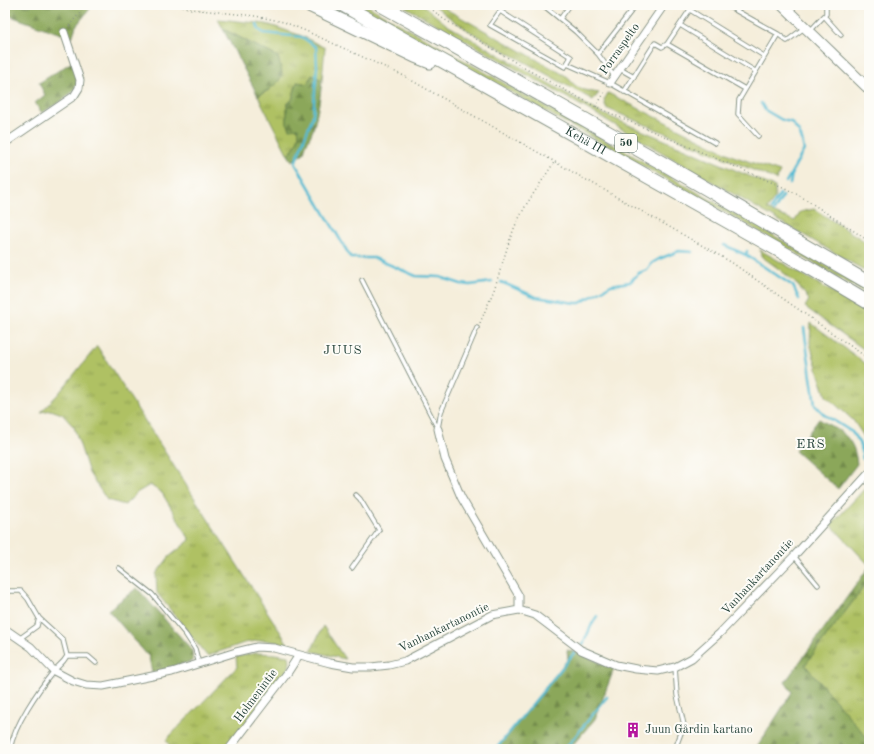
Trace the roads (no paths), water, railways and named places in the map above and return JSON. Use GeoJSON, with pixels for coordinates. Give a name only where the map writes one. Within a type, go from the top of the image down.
{"type":"FeatureCollection","features":[{"type":"Feature","properties":{"kind":"highway"},"geometry":{"type":"LineString","coordinates":[[309,5],[415,56],[477,80]]}},
{"type":"Feature","properties":{"kind":"highway","name":"Kehä III"},"geometry":{"type":"LineString","coordinates":[[343,5],[805,265],[869,303]]}},
{"type":"Feature","properties":{"kind":"highway","name":"Kehä III"},"geometry":{"type":"LineString","coordinates":[[381,5],[664,164],[869,283]]}},
{"type":"Feature","properties":{"kind":"main road"},"geometry":{"type":"LineString","coordinates":[[782,5],[869,89]]}},
{"type":"Feature","properties":{"kind":"street","name":"Porraspelto"},"geometry":{"type":"LineString","coordinates":[[612,80],[664,5]]}},
{"type":"Feature","properties":{"kind":"street"},"geometry":{"type":"LineString","coordinates":[[5,143],[74,96],[79,88],[80,80],[64,32]]}},
{"type":"Feature","properties":{"kind":"street"},"geometry":{"type":"LineString","coordinates":[[438,429],[445,458],[461,497],[519,596],[519,610]]}},
{"type":"Feature","properties":{"kind":"street","name":"Vanhankartanontie"},"geometry":{"type":"LineString","coordinates":[[5,629],[31,647],[54,671],[79,683],[103,686],[172,672],[257,647],[274,648],[353,668],[389,665],[405,661],[492,615],[519,610],[535,615],[581,650],[616,665],[658,671],[675,667],[692,658],[720,633],[794,556],[869,472]]}},
{"type":"Feature","properties":{"kind":"street","name":"Holmenintie"},"geometry":{"type":"LineString","coordinates":[[229,749],[288,672],[299,655]]}},
{"type":"Feature","properties":{"kind":"lane"},"geometry":{"type":"LineString","coordinates":[[544,5],[576,32],[598,54],[612,80],[624,92],[715,143]]}},
{"type":"Feature","properties":{"kind":"lane"},"geometry":{"type":"LineString","coordinates":[[560,19],[570,5]]}},
{"type":"Feature","properties":{"kind":"lane"},"geometry":{"type":"LineString","coordinates":[[598,54],[636,5]]}},
{"type":"Feature","properties":{"kind":"lane"},"geometry":{"type":"LineString","coordinates":[[624,92],[655,43],[662,47],[667,44],[693,5]]}},
{"type":"Feature","properties":{"kind":"lane"},"geometry":{"type":"LineString","coordinates":[[726,5],[778,34],[787,41],[807,30],[824,16],[826,14],[826,5]]}},
{"type":"Feature","properties":{"kind":"lane"},"geometry":{"type":"LineString","coordinates":[[690,10],[764,56]]}},
{"type":"Feature","properties":{"kind":"lane"},"geometry":{"type":"LineString","coordinates":[[567,64],[571,57],[500,11],[490,25],[565,67],[567,64],[612,80]]}},
{"type":"Feature","properties":{"kind":"lane"},"geometry":{"type":"LineString","coordinates":[[824,16],[841,35]]}},
{"type":"Feature","properties":{"kind":"lane"},"geometry":{"type":"LineString","coordinates":[[680,25],[755,71]]}},
{"type":"Feature","properties":{"kind":"lane"},"geometry":{"type":"LineString","coordinates":[[758,136],[738,114],[739,100],[744,89],[778,34]]}},
{"type":"Feature","properties":{"kind":"lane"},"geometry":{"type":"LineString","coordinates":[[667,44],[744,89]]}},
{"type":"Feature","properties":{"kind":"lane"},"geometry":{"type":"LineString","coordinates":[[620,69],[634,77]]}},
{"type":"Feature","properties":{"kind":"lane"},"geometry":{"type":"LineString","coordinates":[[362,280],[438,429]]}},
{"type":"Feature","properties":{"kind":"lane"},"geometry":{"type":"LineString","coordinates":[[438,429],[441,412],[477,328]]}},
{"type":"Feature","properties":{"kind":"lane"},"geometry":{"type":"LineString","coordinates":[[352,568],[379,530],[356,495]]}},
{"type":"Feature","properties":{"kind":"lane"},"geometry":{"type":"LineString","coordinates":[[794,556],[818,586]]}},
{"type":"Feature","properties":{"kind":"lane"},"geometry":{"type":"LineString","coordinates":[[119,568],[152,594],[186,635],[195,649],[199,664]]}},
{"type":"Feature","properties":{"kind":"lane"},"geometry":{"type":"LineString","coordinates":[[5,591],[21,591],[28,599],[38,618],[63,640],[67,656],[63,664],[54,671],[26,711],[12,738],[10,749]]}},
{"type":"Feature","properties":{"kind":"lane"},"geometry":{"type":"LineString","coordinates":[[19,639],[37,626],[38,618]]}},
{"type":"Feature","properties":{"kind":"lane"},"geometry":{"type":"LineString","coordinates":[[67,656],[88,656],[96,663]]}},
{"type":"Feature","properties":{"kind":"lane"},"geometry":{"type":"LineString","coordinates":[[675,667],[677,695],[684,725],[675,749]]}},
{"type":"Feature","properties":{"kind":"waterway"},"geometry":{"type":"LineString","coordinates":[[257,24],[259,30],[264,33],[302,37],[316,47],[317,67],[313,116],[295,163],[351,258],[374,258],[416,276],[440,277],[461,284],[470,285],[492,282]]}},
{"type":"Feature","properties":{"kind":"waterway"},"geometry":{"type":"LineString","coordinates":[[761,103],[765,110],[782,120],[791,122],[799,132],[802,140],[804,150],[786,182]]}},
{"type":"Feature","properties":{"kind":"waterway"},"geometry":{"type":"LineString","coordinates":[[790,184],[792,174]]}},
{"type":"Feature","properties":{"kind":"waterway"},"geometry":{"type":"LineString","coordinates":[[771,209],[780,194]]}},
{"type":"Feature","properties":{"kind":"waterway"},"geometry":{"type":"LineString","coordinates":[[774,211],[783,196]]}},
{"type":"Feature","properties":{"kind":"waterway"},"geometry":{"type":"LineString","coordinates":[[724,245],[746,255]]}},
{"type":"Feature","properties":{"kind":"waterway"},"geometry":{"type":"LineString","coordinates":[[501,282],[536,297],[580,303],[611,285],[630,282],[639,273],[647,270],[652,263],[659,259],[679,251],[692,252]]}},
{"type":"Feature","properties":{"kind":"waterway"},"geometry":{"type":"LineString","coordinates":[[747,251],[746,255],[793,286],[799,299]]}},
{"type":"Feature","properties":{"kind":"waterway"},"geometry":{"type":"LineString","coordinates":[[804,328],[815,405],[825,415],[852,432],[861,446],[863,459]]}},
{"type":"Feature","properties":{"kind":"waterway"},"geometry":{"type":"LineString","coordinates":[[583,644],[597,616]]}},
{"type":"Feature","properties":{"kind":"waterway"},"geometry":{"type":"LineString","coordinates":[[496,749],[574,653]]}},
{"type":"Feature","properties":{"kind":"waterway"},"geometry":{"type":"LineString","coordinates":[[565,749],[607,697]]}},
{"type":"Feature","properties":{"kind":"place","name":"Juun Gårdin kartano"},"geometry":{"type":"Point","coordinates":[633,730]}},
{"type":"Feature","properties":{"kind":"district","name":"JUUS"},"geometry":{"type":"Point","coordinates":[343,350]}},
{"type":"Feature","properties":{"kind":"district","name":"ERS"},"geometry":{"type":"Point","coordinates":[811,444]}}]}
